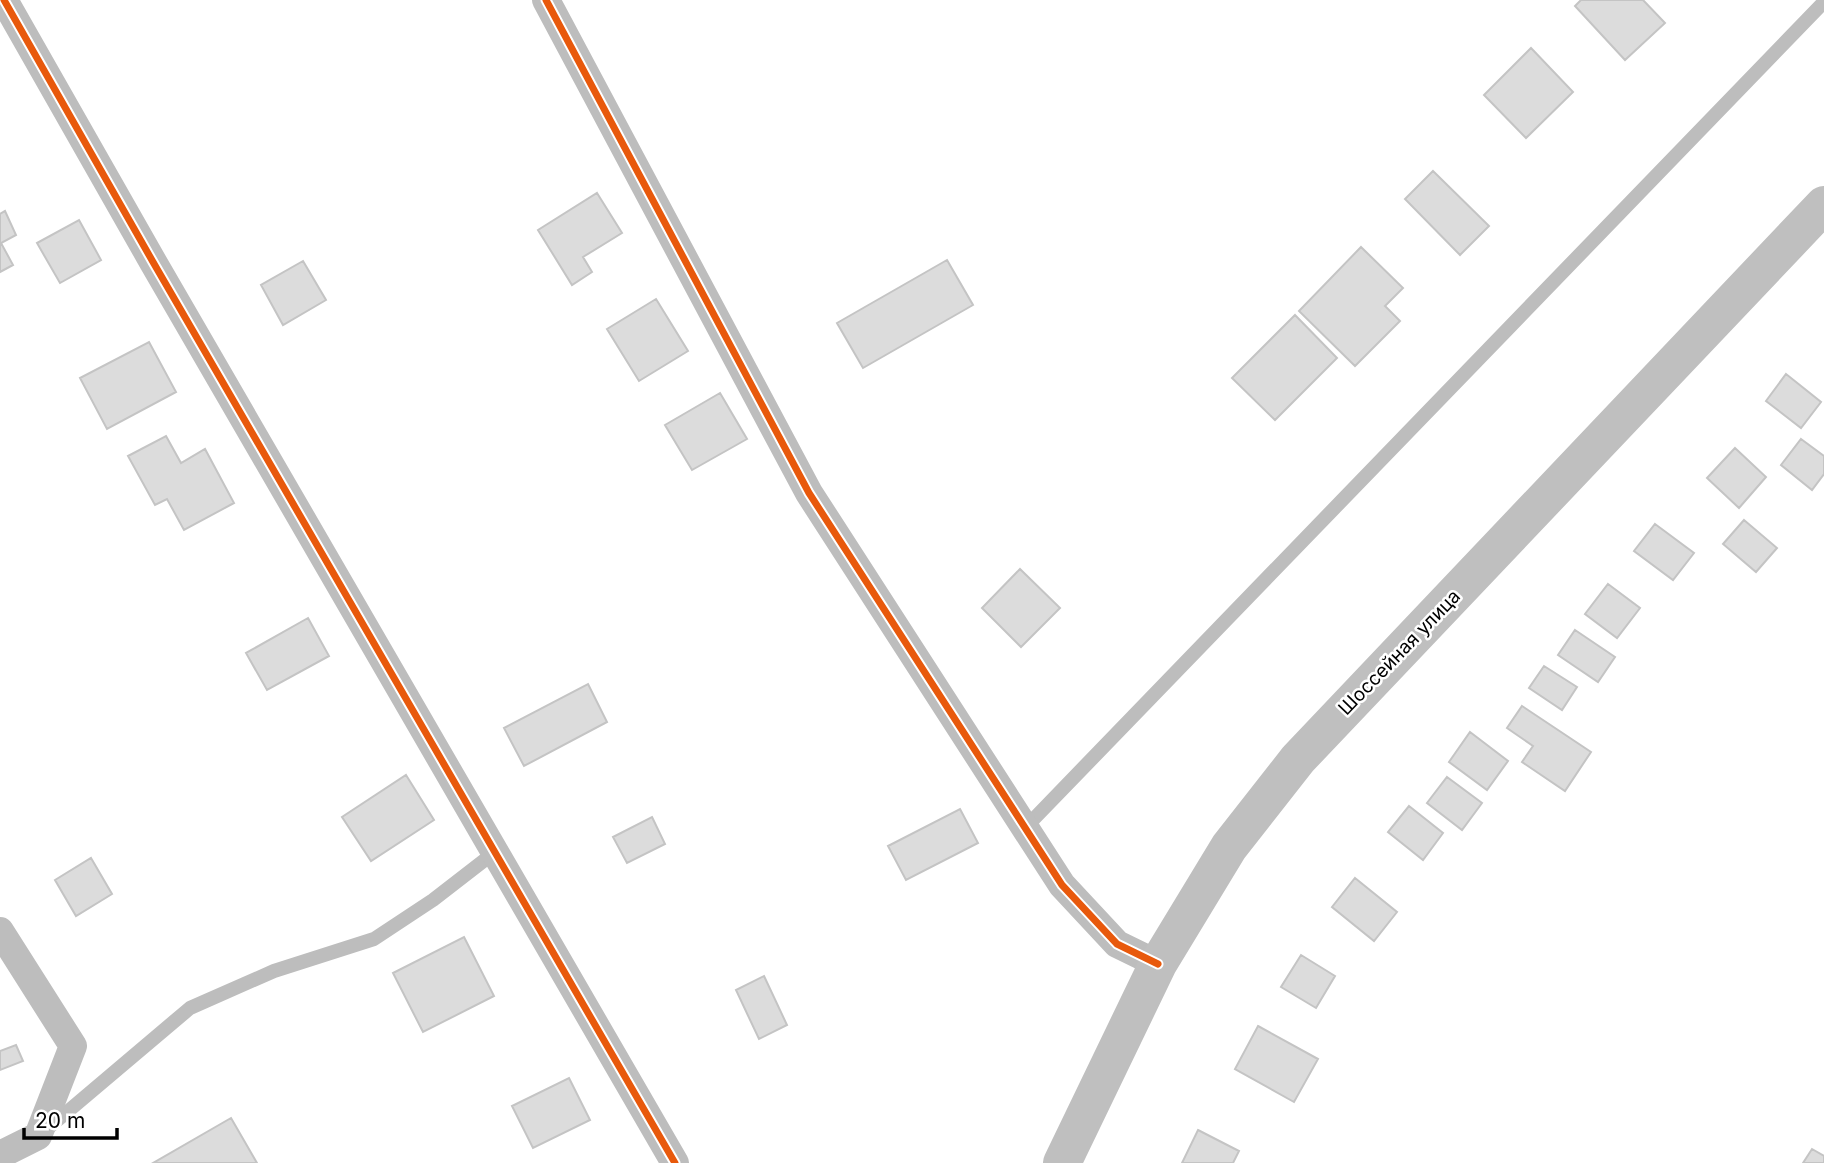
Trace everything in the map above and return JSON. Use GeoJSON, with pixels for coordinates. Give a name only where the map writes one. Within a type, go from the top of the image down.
{"type":"FeatureCollection","features":[{"type":"Feature","properties":{"kind":"main road","name":"Шоссейная улица"},"geometry":{"type":"LineString","coordinates":[[1062,1163],[1158,964],[1229,847],[1298,758],[1824,205]]}},
{"type":"Feature","properties":{"kind":"street"},"geometry":{"type":"LineString","coordinates":[[4,0],[675,1163]]}},
{"type":"Feature","properties":{"kind":"street"},"geometry":{"type":"LineString","coordinates":[[547,0],[809,493],[1062,885],[1117,944],[1158,964]]}},
{"type":"Feature","properties":{"kind":"street"},"geometry":{"type":"LineString","coordinates":[[0,931],[73,1046],[38,1136],[0,1156]]}},
{"type":"Feature","properties":{"kind":"lane"},"geometry":{"type":"LineString","coordinates":[[1025,828],[1824,2]]}},
{"type":"Feature","properties":{"kind":"lane"},"geometry":{"type":"LineString","coordinates":[[38,1136],[190,1008],[274,971],[374,939],[433,900],[495,852]]}},
{"type":"Feature","properties":{"kind":"building"},"geometry":{"type":"Polygon","coordinates":[[[1581,0],[1643,0],[1665,23],[1625,60],[1575,6],[1581,0]]]}},
{"type":"Feature","properties":{"kind":"building"},"geometry":{"type":"Polygon","coordinates":[[[1531,48],[1573,92],[1526,138],[1484,95],[1531,48]]]}},
{"type":"Feature","properties":{"kind":"building"},"geometry":{"type":"Polygon","coordinates":[[[1433,171],[1489,226],[1460,255],[1405,199],[1433,171]]]}},
{"type":"Feature","properties":{"kind":"building"},"geometry":{"type":"Polygon","coordinates":[[[597,193],[622,233],[583,257],[592,272],[572,285],[538,230],[597,193]]]}},
{"type":"Feature","properties":{"kind":"building"},"geometry":{"type":"Polygon","coordinates":[[[5,211],[16,235],[1,243],[13,265],[0,272],[0,214],[5,211]]]}},
{"type":"Feature","properties":{"kind":"building"},"geometry":{"type":"Polygon","coordinates":[[[79,220],[101,260],[60,283],[37,243],[79,220]]]}},
{"type":"Feature","properties":{"kind":"building"},"geometry":{"type":"Polygon","coordinates":[[[1361,247],[1403,288],[1385,306],[1400,321],[1355,366],[1299,311],[1361,247]]]}},
{"type":"Feature","properties":{"kind":"building"},"geometry":{"type":"Polygon","coordinates":[[[947,260],[973,305],[863,368],[837,323],[947,260]]]}},
{"type":"Feature","properties":{"kind":"building"},"geometry":{"type":"Polygon","coordinates":[[[303,261],[326,300],[283,325],[261,285],[303,261]]]}},
{"type":"Feature","properties":{"kind":"building"},"geometry":{"type":"Polygon","coordinates":[[[656,299],[688,351],[639,381],[607,329],[656,299]]]}},
{"type":"Feature","properties":{"kind":"building"},"geometry":{"type":"Polygon","coordinates":[[[1295,315],[1337,358],[1275,420],[1232,378],[1295,315]]]}},
{"type":"Feature","properties":{"kind":"building"},"geometry":{"type":"Polygon","coordinates":[[[149,342],[176,392],[107,429],[80,378],[149,342]]]}},
{"type":"Feature","properties":{"kind":"building"},"geometry":{"type":"Polygon","coordinates":[[[1786,374],[1821,402],[1801,428],[1766,401],[1786,374]]]}},
{"type":"Feature","properties":{"kind":"building"},"geometry":{"type":"Polygon","coordinates":[[[720,393],[747,439],[692,470],[665,425],[720,393]]]}},
{"type":"Feature","properties":{"kind":"building"},"geometry":{"type":"Polygon","coordinates":[[[166,436],[181,463],[205,449],[234,503],[184,530],[167,499],[155,505],[128,456],[166,436]]]}},
{"type":"Feature","properties":{"kind":"building"},"geometry":{"type":"Polygon","coordinates":[[[1801,439],[1824,456],[1824,474],[1812,490],[1781,465],[1801,439]]]}},
{"type":"Feature","properties":{"kind":"building"},"geometry":{"type":"Polygon","coordinates":[[[1735,448],[1766,477],[1739,508],[1707,478],[1735,448]]]}},
{"type":"Feature","properties":{"kind":"building"},"geometry":{"type":"Polygon","coordinates":[[[1744,520],[1777,548],[1756,572],[1723,544],[1744,520]]]}},
{"type":"Feature","properties":{"kind":"building"},"geometry":{"type":"Polygon","coordinates":[[[1655,524],[1694,553],[1673,580],[1634,551],[1655,524]]]}},
{"type":"Feature","properties":{"kind":"building"},"geometry":{"type":"Polygon","coordinates":[[[1020,569],[1060,608],[1021,647],[982,608],[1020,569]]]}},
{"type":"Feature","properties":{"kind":"building"},"geometry":{"type":"Polygon","coordinates":[[[1608,584],[1640,608],[1617,638],[1585,614],[1608,584]]]}},
{"type":"Feature","properties":{"kind":"building"},"geometry":{"type":"Polygon","coordinates":[[[308,618],[329,656],[267,690],[246,653],[308,618]]]}},
{"type":"Feature","properties":{"kind":"building"},"geometry":{"type":"Polygon","coordinates":[[[1575,630],[1615,657],[1598,682],[1558,655],[1575,630]]]}},
{"type":"Feature","properties":{"kind":"building"},"geometry":{"type":"Polygon","coordinates":[[[1544,666],[1577,687],[1562,710],[1529,688],[1544,666]]]}},
{"type":"Feature","properties":{"kind":"building"},"geometry":{"type":"Polygon","coordinates":[[[588,684],[607,722],[524,766],[504,728],[588,684]]]}},
{"type":"Feature","properties":{"kind":"building"},"geometry":{"type":"Polygon","coordinates":[[[1522,706],[1591,752],[1565,791],[1522,762],[1533,746],[1507,728],[1522,706]]]}},
{"type":"Feature","properties":{"kind":"building"},"geometry":{"type":"Polygon","coordinates":[[[1470,732],[1508,761],[1487,790],[1449,762],[1470,732]]]}},
{"type":"Feature","properties":{"kind":"building"},"geometry":{"type":"Polygon","coordinates":[[[406,775],[434,820],[371,861],[342,817],[406,775]]]}},
{"type":"Feature","properties":{"kind":"building"},"geometry":{"type":"Polygon","coordinates":[[[1447,777],[1482,803],[1462,830],[1427,803],[1447,777]]]}},
{"type":"Feature","properties":{"kind":"building"},"geometry":{"type":"Polygon","coordinates":[[[1409,806],[1443,833],[1423,860],[1388,832],[1409,806]]]}},
{"type":"Feature","properties":{"kind":"building"},"geometry":{"type":"Polygon","coordinates":[[[960,809],[978,843],[906,880],[888,846],[960,809]]]}},
{"type":"Feature","properties":{"kind":"building"},"geometry":{"type":"Polygon","coordinates":[[[652,817],[665,844],[627,863],[613,837],[652,817]]]}},
{"type":"Feature","properties":{"kind":"building"},"geometry":{"type":"Polygon","coordinates":[[[91,858],[112,894],[76,916],[55,880],[91,858]]]}},
{"type":"Feature","properties":{"kind":"building"},"geometry":{"type":"Polygon","coordinates":[[[1355,878],[1397,912],[1374,941],[1332,907],[1355,878]]]}},
{"type":"Feature","properties":{"kind":"building"},"geometry":{"type":"Polygon","coordinates":[[[464,937],[494,996],[423,1032],[393,973],[464,937]]]}},
{"type":"Feature","properties":{"kind":"building"},"geometry":{"type":"Polygon","coordinates":[[[1301,955],[1335,976],[1316,1008],[1281,987],[1301,955]]]}},
{"type":"Feature","properties":{"kind":"building"},"geometry":{"type":"Polygon","coordinates":[[[764,976],[787,1025],[759,1039],[736,990],[764,976]]]}},
{"type":"Feature","properties":{"kind":"building"},"geometry":{"type":"Polygon","coordinates":[[[1258,1026],[1318,1059],[1294,1102],[1235,1069],[1258,1026]]]}},
{"type":"Feature","properties":{"kind":"building"},"geometry":{"type":"Polygon","coordinates":[[[16,1045],[23,1061],[0,1070],[0,1051],[16,1045]]]}},
{"type":"Feature","properties":{"kind":"building"},"geometry":{"type":"Polygon","coordinates":[[[569,1078],[590,1120],[533,1148],[512,1106],[569,1078]]]}},
{"type":"Feature","properties":{"kind":"building"},"geometry":{"type":"Polygon","coordinates":[[[231,1118],[257,1163],[153,1163],[231,1118]]]}},
{"type":"Feature","properties":{"kind":"building"},"geometry":{"type":"Polygon","coordinates":[[[1198,1130],[1239,1151],[1233,1163],[1182,1163],[1198,1130]]]}},
{"type":"Feature","properties":{"kind":"building"},"geometry":{"type":"Polygon","coordinates":[[[1812,1149],[1824,1156],[1824,1163],[1803,1163],[1812,1149]]]}},
{"type":"Feature","properties":{"kind":"cycle path"},"geometry":{"type":"LineString","coordinates":[[4,0],[675,1163]]}},
{"type":"Feature","properties":{"kind":"cycle path"},"geometry":{"type":"LineString","coordinates":[[546,0],[809,493],[1062,885],[1117,944],[1158,964]]}}]}
